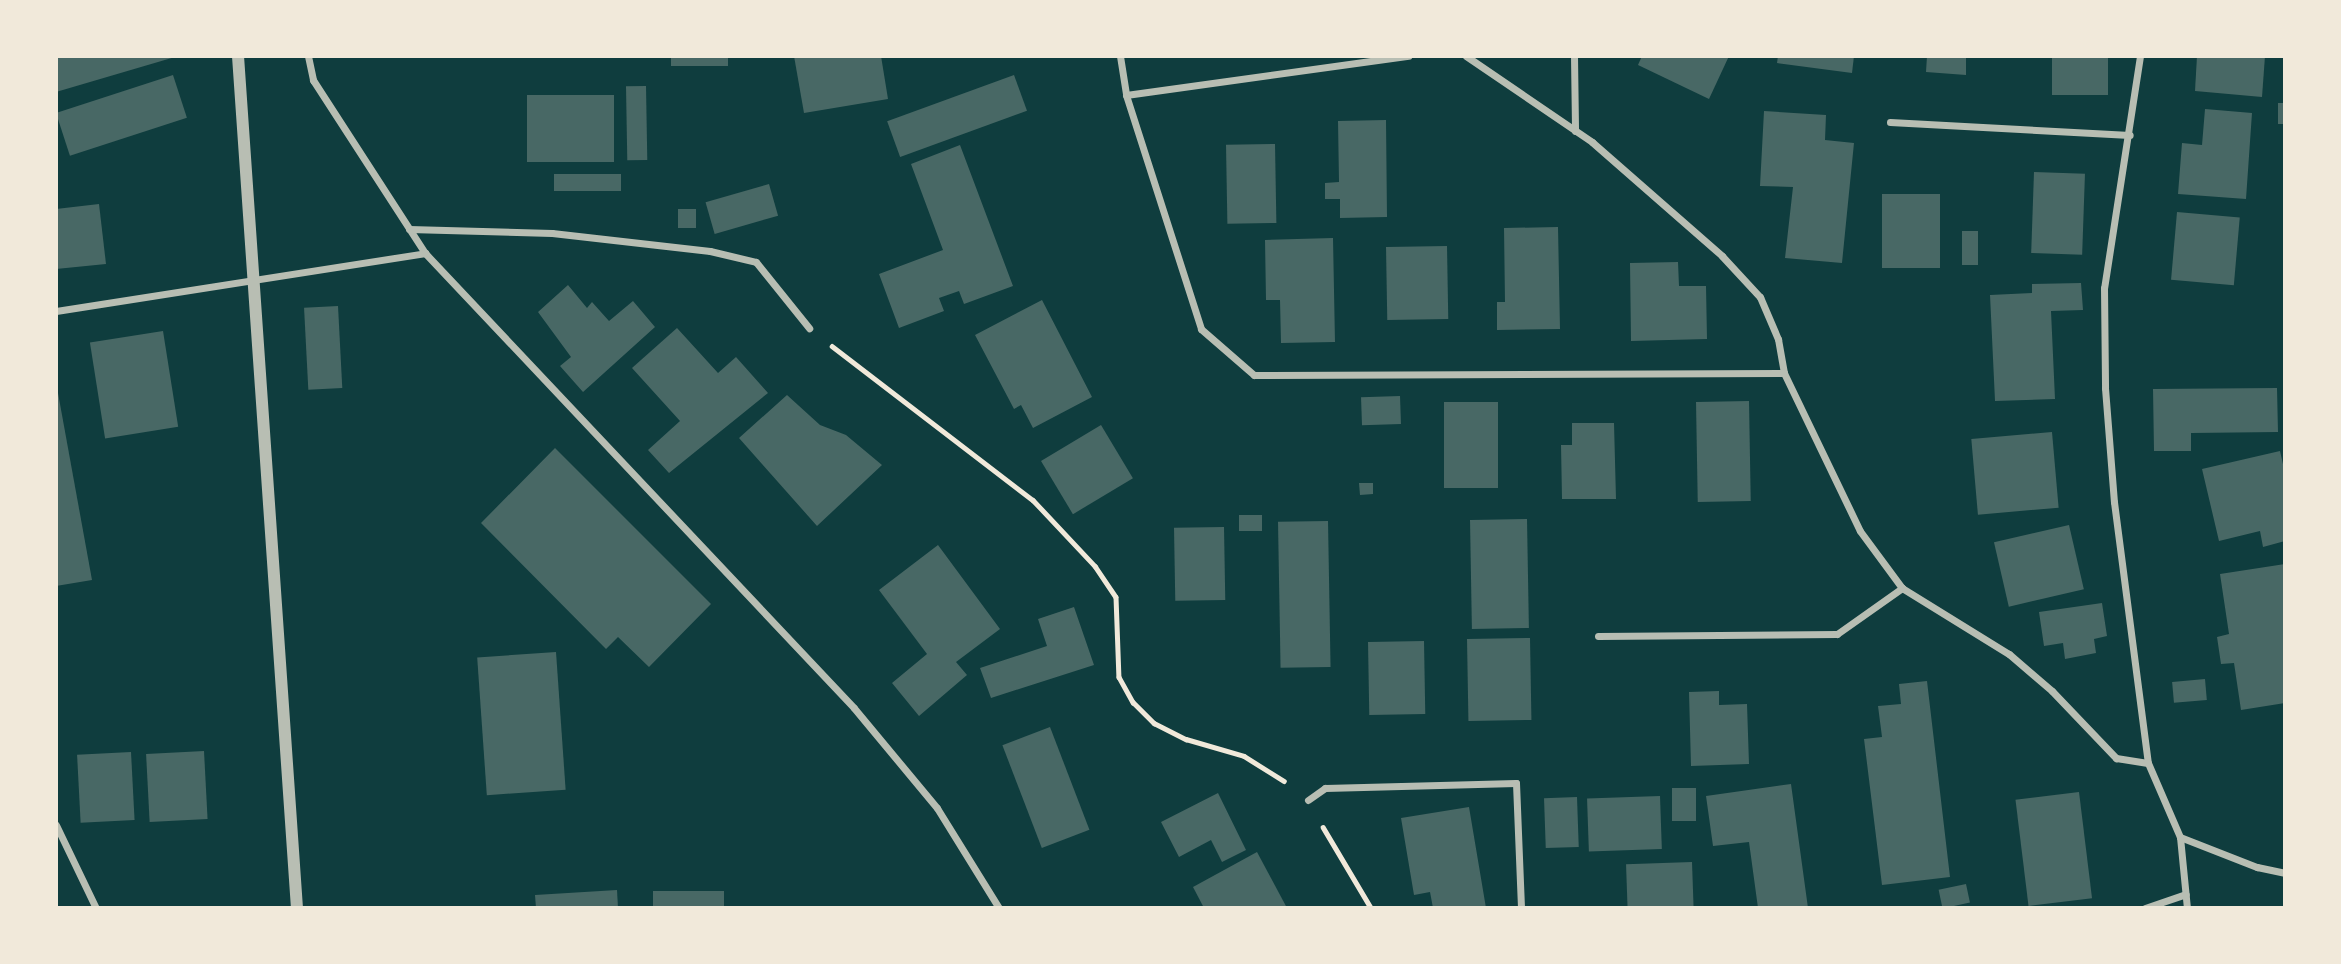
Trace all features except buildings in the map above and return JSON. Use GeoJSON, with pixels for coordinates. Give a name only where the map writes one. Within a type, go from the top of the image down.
{"type":"FeatureCollection","features":[{"type":"Feature","properties":{"kind":"street"},"geometry":{"type":"LineString","coordinates":[[238,56],[297,908]]}},
{"type":"Feature","properties":{"kind":"street"},"geometry":{"type":"LineString","coordinates":[[308,56],[313,80],[425,253],[853,708],[937,808],[999,908]]}},
{"type":"Feature","properties":{"kind":"street"},"geometry":{"type":"LineString","coordinates":[[1119,56],[1126,95],[1201,329],[1254,375],[1784,373]]}},
{"type":"Feature","properties":{"kind":"street"},"geometry":{"type":"LineString","coordinates":[[1126,95],[1408,56]]}},
{"type":"Feature","properties":{"kind":"street"},"geometry":{"type":"LineString","coordinates":[[1466,56],[1575,131],[1722,256],[1760,297],[1778,339],[1784,373],[1860,531],[1902,588],[2008,654],[2052,691],[2116,758],[2148,763]]}},
{"type":"Feature","properties":{"kind":"street"},"geometry":{"type":"LineString","coordinates":[[1574,56],[1575,131]]}},
{"type":"Feature","properties":{"kind":"street"},"geometry":{"type":"LineString","coordinates":[[2140,56],[2130,135],[2104,288],[2105,388],[2114,502],[2148,763],[2180,837],[2187,908]]}},
{"type":"Feature","properties":{"kind":"street"},"geometry":{"type":"LineString","coordinates":[[1890,122],[2130,135]]}},
{"type":"Feature","properties":{"kind":"street"},"geometry":{"type":"LineString","coordinates":[[409,229],[552,233],[710,251],[756,262],[809,328]]}},
{"type":"Feature","properties":{"kind":"street"},"geometry":{"type":"LineString","coordinates":[[56,311],[253,277],[425,253]]}},
{"type":"Feature","properties":{"kind":"street"},"geometry":{"type":"LineString","coordinates":[[1598,636],[1837,634],[1902,588]]}},
{"type":"Feature","properties":{"kind":"street"},"geometry":{"type":"LineString","coordinates":[[1308,800],[1325,788],[1516,783],[1521,908]]}},
{"type":"Feature","properties":{"kind":"street"},"geometry":{"type":"LineString","coordinates":[[56,824],[96,908]]}},
{"type":"Feature","properties":{"kind":"street"},"geometry":{"type":"LineString","coordinates":[[2180,837],[2285,873]]}},
{"type":"Feature","properties":{"kind":"street"},"geometry":{"type":"LineString","coordinates":[[2145,908],[2186,894]]}},
{"type":"Feature","properties":{"kind":"path"},"geometry":{"type":"LineString","coordinates":[[809,328],[1033,500],[1095,566],[1116,597],[1119,677],[1133,702],[1154,723],[1186,739],[1244,756],[1308,800],[1371,908]]}}]}
